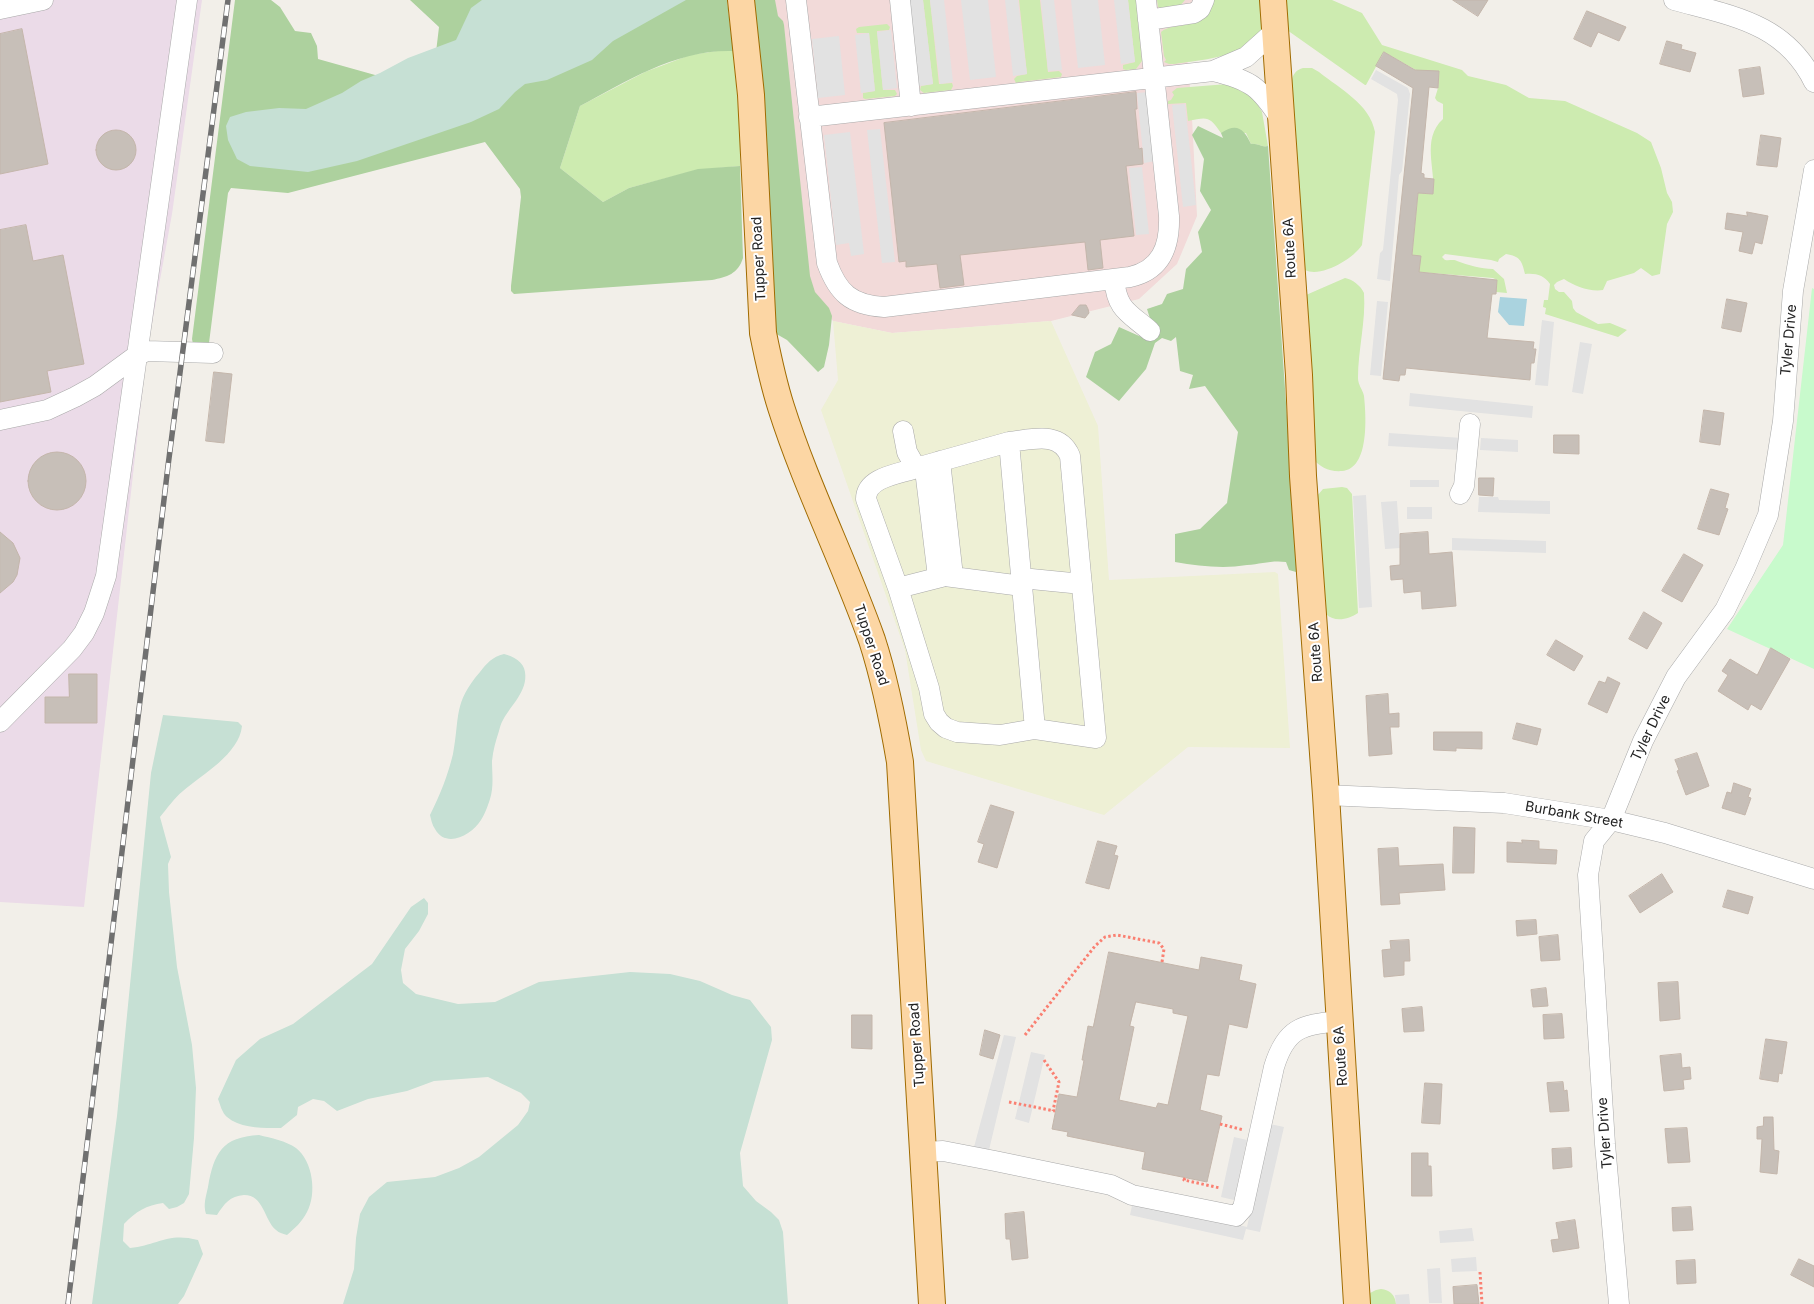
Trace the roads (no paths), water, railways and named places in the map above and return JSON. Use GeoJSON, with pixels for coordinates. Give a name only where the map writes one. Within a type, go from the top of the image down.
{"type":"FeatureCollection","features":[{"type":"Feature","properties":{"kind":"main road","name":"Tupper Road"},"geometry":{"type":"LineString","coordinates":[[741,0],[751,95],[763,333],[770,371],[781,408],[872,640],[893,717],[900,762],[932,1304]]}},
{"type":"Feature","properties":{"kind":"main road","name":"Route 6A"},"geometry":{"type":"LineString","coordinates":[[1273,0],[1307,539],[1326,795],[1357,1304]]}},
{"type":"Feature","properties":{"kind":"street"},"geometry":{"type":"LineString","coordinates":[[0,9],[43,0]]}},
{"type":"Feature","properties":{"kind":"street"},"geometry":{"type":"LineString","coordinates":[[0,722],[72,649],[84,633],[94,613],[106,576],[187,0]]}},
{"type":"Feature","properties":{"kind":"street"},"geometry":{"type":"LineString","coordinates":[[796,0],[827,263],[832,277],[848,298],[859,303],[884,307],[1114,279],[1141,274],[1150,270],[1159,260],[1165,250],[1168,238],[1169,216],[1146,0]]}},
{"type":"Feature","properties":{"kind":"street"},"geometry":{"type":"LineString","coordinates":[[900,0],[911,106]]}},
{"type":"Feature","properties":{"kind":"street"},"geometry":{"type":"LineString","coordinates":[[1148,20],[1189,8],[1200,8],[1204,0]]}},
{"type":"Feature","properties":{"kind":"street"},"geometry":{"type":"LineString","coordinates":[[1674,0],[1747,20],[1759,26],[1783,42],[1798,56],[1814,82]]}},
{"type":"Feature","properties":{"kind":"street"},"geometry":{"type":"LineString","coordinates":[[809,117],[1213,71],[1246,57],[1275,31]]}},
{"type":"Feature","properties":{"kind":"street"},"geometry":{"type":"LineString","coordinates":[[1213,71],[1246,81],[1268,100],[1281,120]]}},
{"type":"Feature","properties":{"kind":"street","name":"Tyler Drive"},"geometry":{"type":"LineString","coordinates":[[1619,1304],[1605,1144],[1588,875],[1594,841],[1611,820],[1643,741],[1655,717],[1676,677],[1725,610],[1768,515],[1783,421],[1793,291],[1814,170]]}},
{"type":"Feature","properties":{"kind":"street"},"geometry":{"type":"LineString","coordinates":[[1114,279],[1120,305],[1150,331]]}},
{"type":"Feature","properties":{"kind":"street"},"geometry":{"type":"LineString","coordinates":[[0,420],[47,410],[75,398],[136,356],[147,351],[213,353]]}},
{"type":"Feature","properties":{"kind":"street"},"geometry":{"type":"LineString","coordinates":[[1460,494],[1464,486],[1470,424]]}},
{"type":"Feature","properties":{"kind":"street"},"geometry":{"type":"LineString","coordinates":[[903,431],[907,452],[918,467],[925,472],[945,576]]}},
{"type":"Feature","properties":{"kind":"street"},"geometry":{"type":"LineString","coordinates":[[1051,438],[1059,441],[1066,447],[1070,456],[1096,738],[1035,729],[1000,735],[957,732],[946,728],[939,722],[934,714],[929,688],[898,588],[866,499],[869,486],[918,467],[1009,442],[1051,438]]}},
{"type":"Feature","properties":{"kind":"street"},"geometry":{"type":"LineString","coordinates":[[1009,442],[1035,729]]}},
{"type":"Feature","properties":{"kind":"street"},"geometry":{"type":"LineString","coordinates":[[940,461],[945,576]]}},
{"type":"Feature","properties":{"kind":"street"},"geometry":{"type":"LineString","coordinates":[[898,588],[945,576],[1022,582],[1082,584]]}},
{"type":"Feature","properties":{"kind":"street","name":"Burbank Street"},"geometry":{"type":"LineString","coordinates":[[1326,795],[1504,804],[1611,820],[1674,836],[1814,879]]}},
{"type":"Feature","properties":{"kind":"street"},"geometry":{"type":"LineString","coordinates":[[924,1152],[944,1151],[1005,1163],[1111,1185],[1132,1195],[1236,1216],[1243,1208],[1274,1067],[1285,1040],[1291,1033],[1307,1025],[1339,1021]]}},
{"type":"Feature","properties":{"kind":"water"},"geometry":{"type":"Polygon","coordinates":[[[1500,297],[1527,299],[1524,326],[1509,325],[1498,312],[1500,297]]]}},
{"type":"Feature","properties":{"kind":"railway"},"geometry":{"type":"LineString","coordinates":[[68,1304],[168,466],[228,0]]}}]}
